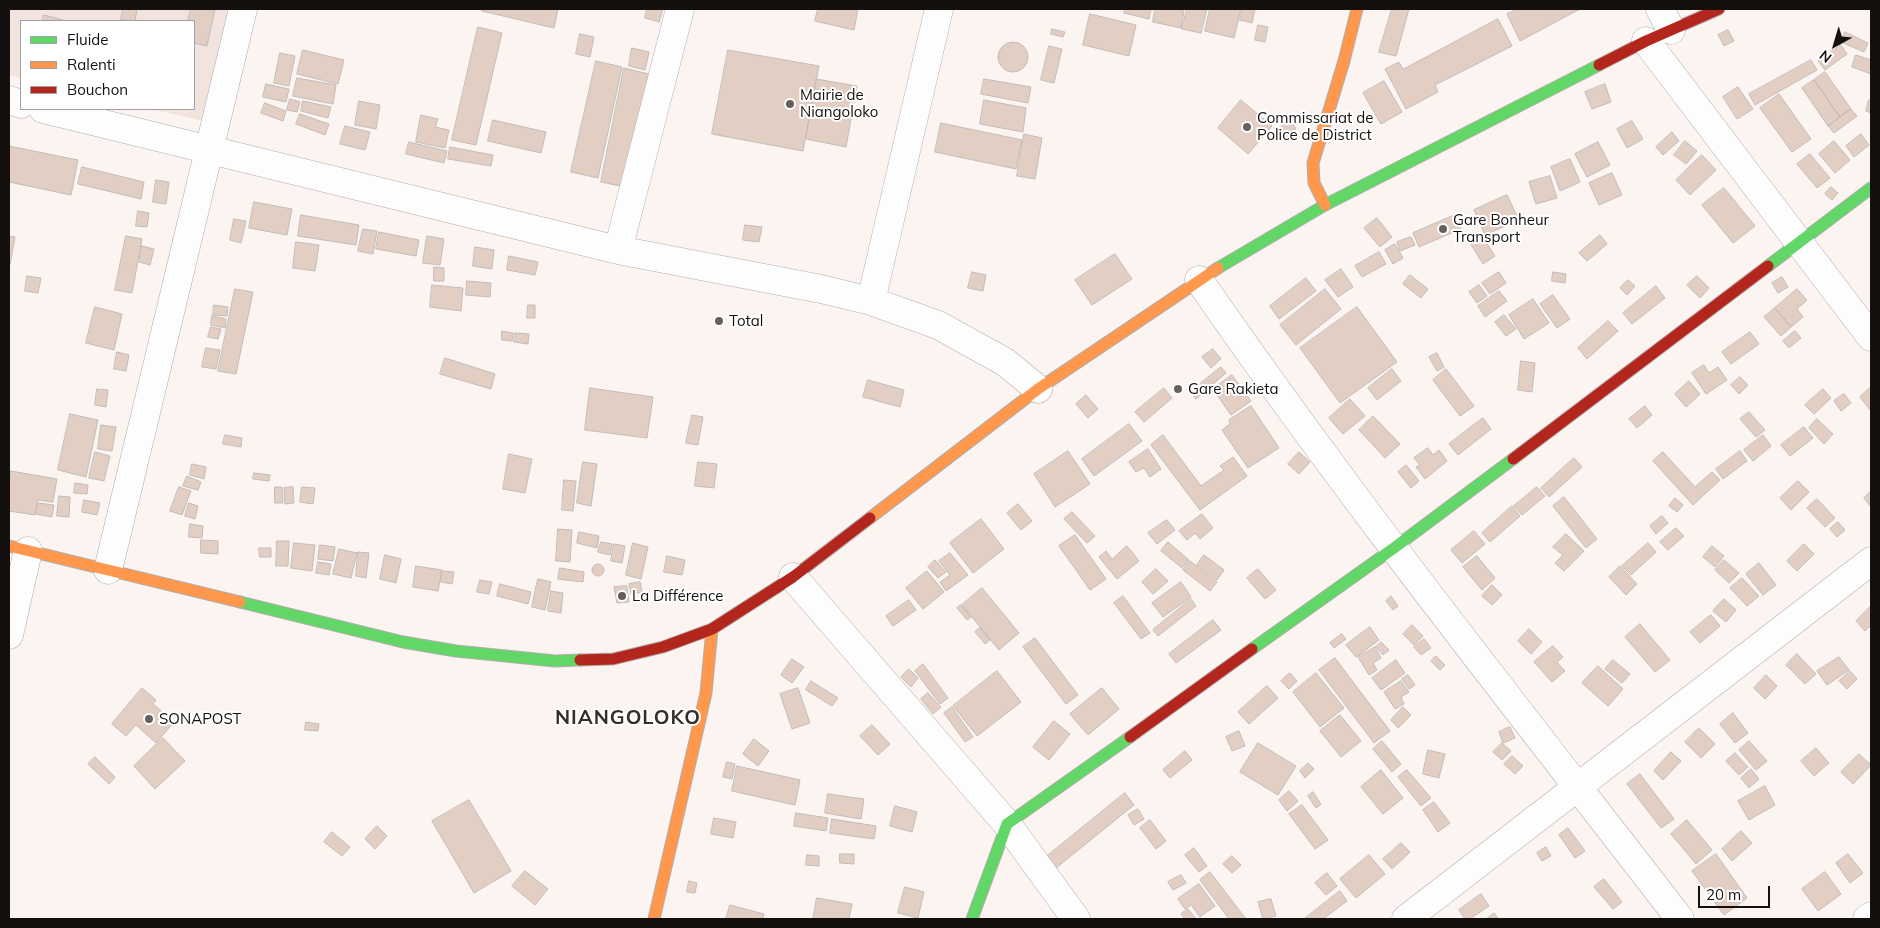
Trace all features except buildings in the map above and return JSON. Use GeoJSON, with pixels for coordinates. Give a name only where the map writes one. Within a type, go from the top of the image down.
{"type":"FeatureCollection","features":[{"type":"Feature","properties":{"kind":"main road"},"geometry":{"type":"LineString","coordinates":[[1325,205],[1314,183],[1313,164],[1344,61],[1357,9]]}},
{"type":"Feature","properties":{"kind":"main road"},"geometry":{"type":"LineString","coordinates":[[19,549],[403,642],[456,651],[555,661],[613,659],[663,647],[712,630],[793,577],[1038,389],[1199,280],[1325,205],[1646,41],[1666,19],[1719,9]]}},
{"type":"Feature","properties":{"kind":"main road"},"geometry":{"type":"LineString","coordinates":[[972,919],[1007,824],[1394,548],[1871,188]]}},
{"type":"Feature","properties":{"kind":"main road"},"geometry":{"type":"LineString","coordinates":[[654,919],[706,693],[712,630]]}},
{"type":"Feature","properties":{"kind":"street"},"geometry":{"type":"LineString","coordinates":[[108,570],[243,9]]}},
{"type":"Feature","properties":{"kind":"street"},"geometry":{"type":"LineString","coordinates":[[618,250],[680,9]]}},
{"type":"Feature","properties":{"kind":"street"},"geometry":{"type":"LineString","coordinates":[[871,302],[939,9]]}},
{"type":"Feature","properties":{"kind":"street"},"geometry":{"type":"LineString","coordinates":[[1646,41],[1871,337]]}},
{"type":"Feature","properties":{"kind":"street"},"geometry":{"type":"LineString","coordinates":[[46,110],[618,250],[820,289],[871,302],[938,325],[1005,362],[1038,389]]}},
{"type":"Feature","properties":{"kind":"street"},"geometry":{"type":"LineString","coordinates":[[1199,280],[1249,352],[1394,548],[1680,919]]}},
{"type":"Feature","properties":{"kind":"street"},"geometry":{"type":"LineString","coordinates":[[9,634],[19,549]]}},
{"type":"Feature","properties":{"kind":"street"},"geometry":{"type":"LineString","coordinates":[[1406,919],[1871,561]]}},
{"type":"Feature","properties":{"kind":"street"},"geometry":{"type":"LineString","coordinates":[[793,577],[1007,824],[1076,919]]}},
{"type":"Feature","properties":{"kind":"street"},"geometry":{"type":"LineString","coordinates":[[1867,919],[1871,916]]}},
{"type":"Feature","properties":{"kind":"shaded area"},"geometry":{"type":"Polygon","coordinates":[[[9,9],[240,9],[213,123],[155,110],[195,110],[195,20],[20,20],[20,78],[9,75],[9,9]]]}},
{"type":"Feature","properties":{"kind":"traffic: fast"},"geometry":{"type":"LineString","coordinates":[[1218,268],[1325,205],[1599,65]]}},
{"type":"Feature","properties":{"kind":"traffic: fast"},"geometry":{"type":"LineString","coordinates":[[1768,266],[1871,188]]}},
{"type":"Feature","properties":{"kind":"traffic: fast"},"geometry":{"type":"LineString","coordinates":[[1252,649],[1394,548],[1513,459]]}},
{"type":"Feature","properties":{"kind":"traffic: fast"},"geometry":{"type":"LineString","coordinates":[[240,602],[403,642],[456,651],[555,661],[580,660]]}},
{"type":"Feature","properties":{"kind":"traffic: fast"},"geometry":{"type":"LineString","coordinates":[[972,919],[1007,824],[1130,737]]}},
{"type":"Feature","properties":{"kind":"traffic: slow"},"geometry":{"type":"LineString","coordinates":[[1325,205],[1314,183],[1313,163],[1344,61],[1357,9]]}},
{"type":"Feature","properties":{"kind":"traffic: slow"},"geometry":{"type":"LineString","coordinates":[[870,518],[1038,389],[1218,268]]}},
{"type":"Feature","properties":{"kind":"traffic: slow"},"geometry":{"type":"LineString","coordinates":[[9,546],[240,602]]}},
{"type":"Feature","properties":{"kind":"traffic: slow"},"geometry":{"type":"LineString","coordinates":[[654,919],[706,693],[712,629]]}},
{"type":"Feature","properties":{"kind":"traffic: jam"},"geometry":{"type":"LineString","coordinates":[[1599,65],[1646,41],[1719,9]]}},
{"type":"Feature","properties":{"kind":"traffic: jam"},"geometry":{"type":"LineString","coordinates":[[1513,459],[1768,266]]}},
{"type":"Feature","properties":{"kind":"traffic: jam"},"geometry":{"type":"LineString","coordinates":[[580,660],[613,659],[663,647],[712,629],[793,577],[870,518]]}},
{"type":"Feature","properties":{"kind":"traffic: jam"},"geometry":{"type":"LineString","coordinates":[[1130,737],[1252,649]]}},
{"type":"Feature","properties":{"kind":"place","name":"Mairie de Niangoloko"},"geometry":{"type":"Point","coordinates":[790,104]}},
{"type":"Feature","properties":{"kind":"place","name":"Commissariat de Police de District"},"geometry":{"type":"Point","coordinates":[1247,127]}},
{"type":"Feature","properties":{"kind":"place","name":"Gare Bonheur Transport"},"geometry":{"type":"Point","coordinates":[1443,229]}},
{"type":"Feature","properties":{"kind":"place","name":"Total"},"geometry":{"type":"Point","coordinates":[719,321]}},
{"type":"Feature","properties":{"kind":"place","name":"Gare Rakieta"},"geometry":{"type":"Point","coordinates":[1178,389]}},
{"type":"Feature","properties":{"kind":"place","name":"La Différence"},"geometry":{"type":"Point","coordinates":[622,596]}},
{"type":"Feature","properties":{"kind":"place","name":"SONAPOST"},"geometry":{"type":"Point","coordinates":[149,719]}},
{"type":"Feature","properties":{"kind":"district","name":"NIANGOLOKO"},"geometry":{"type":"Point","coordinates":[628,718]}}]}
